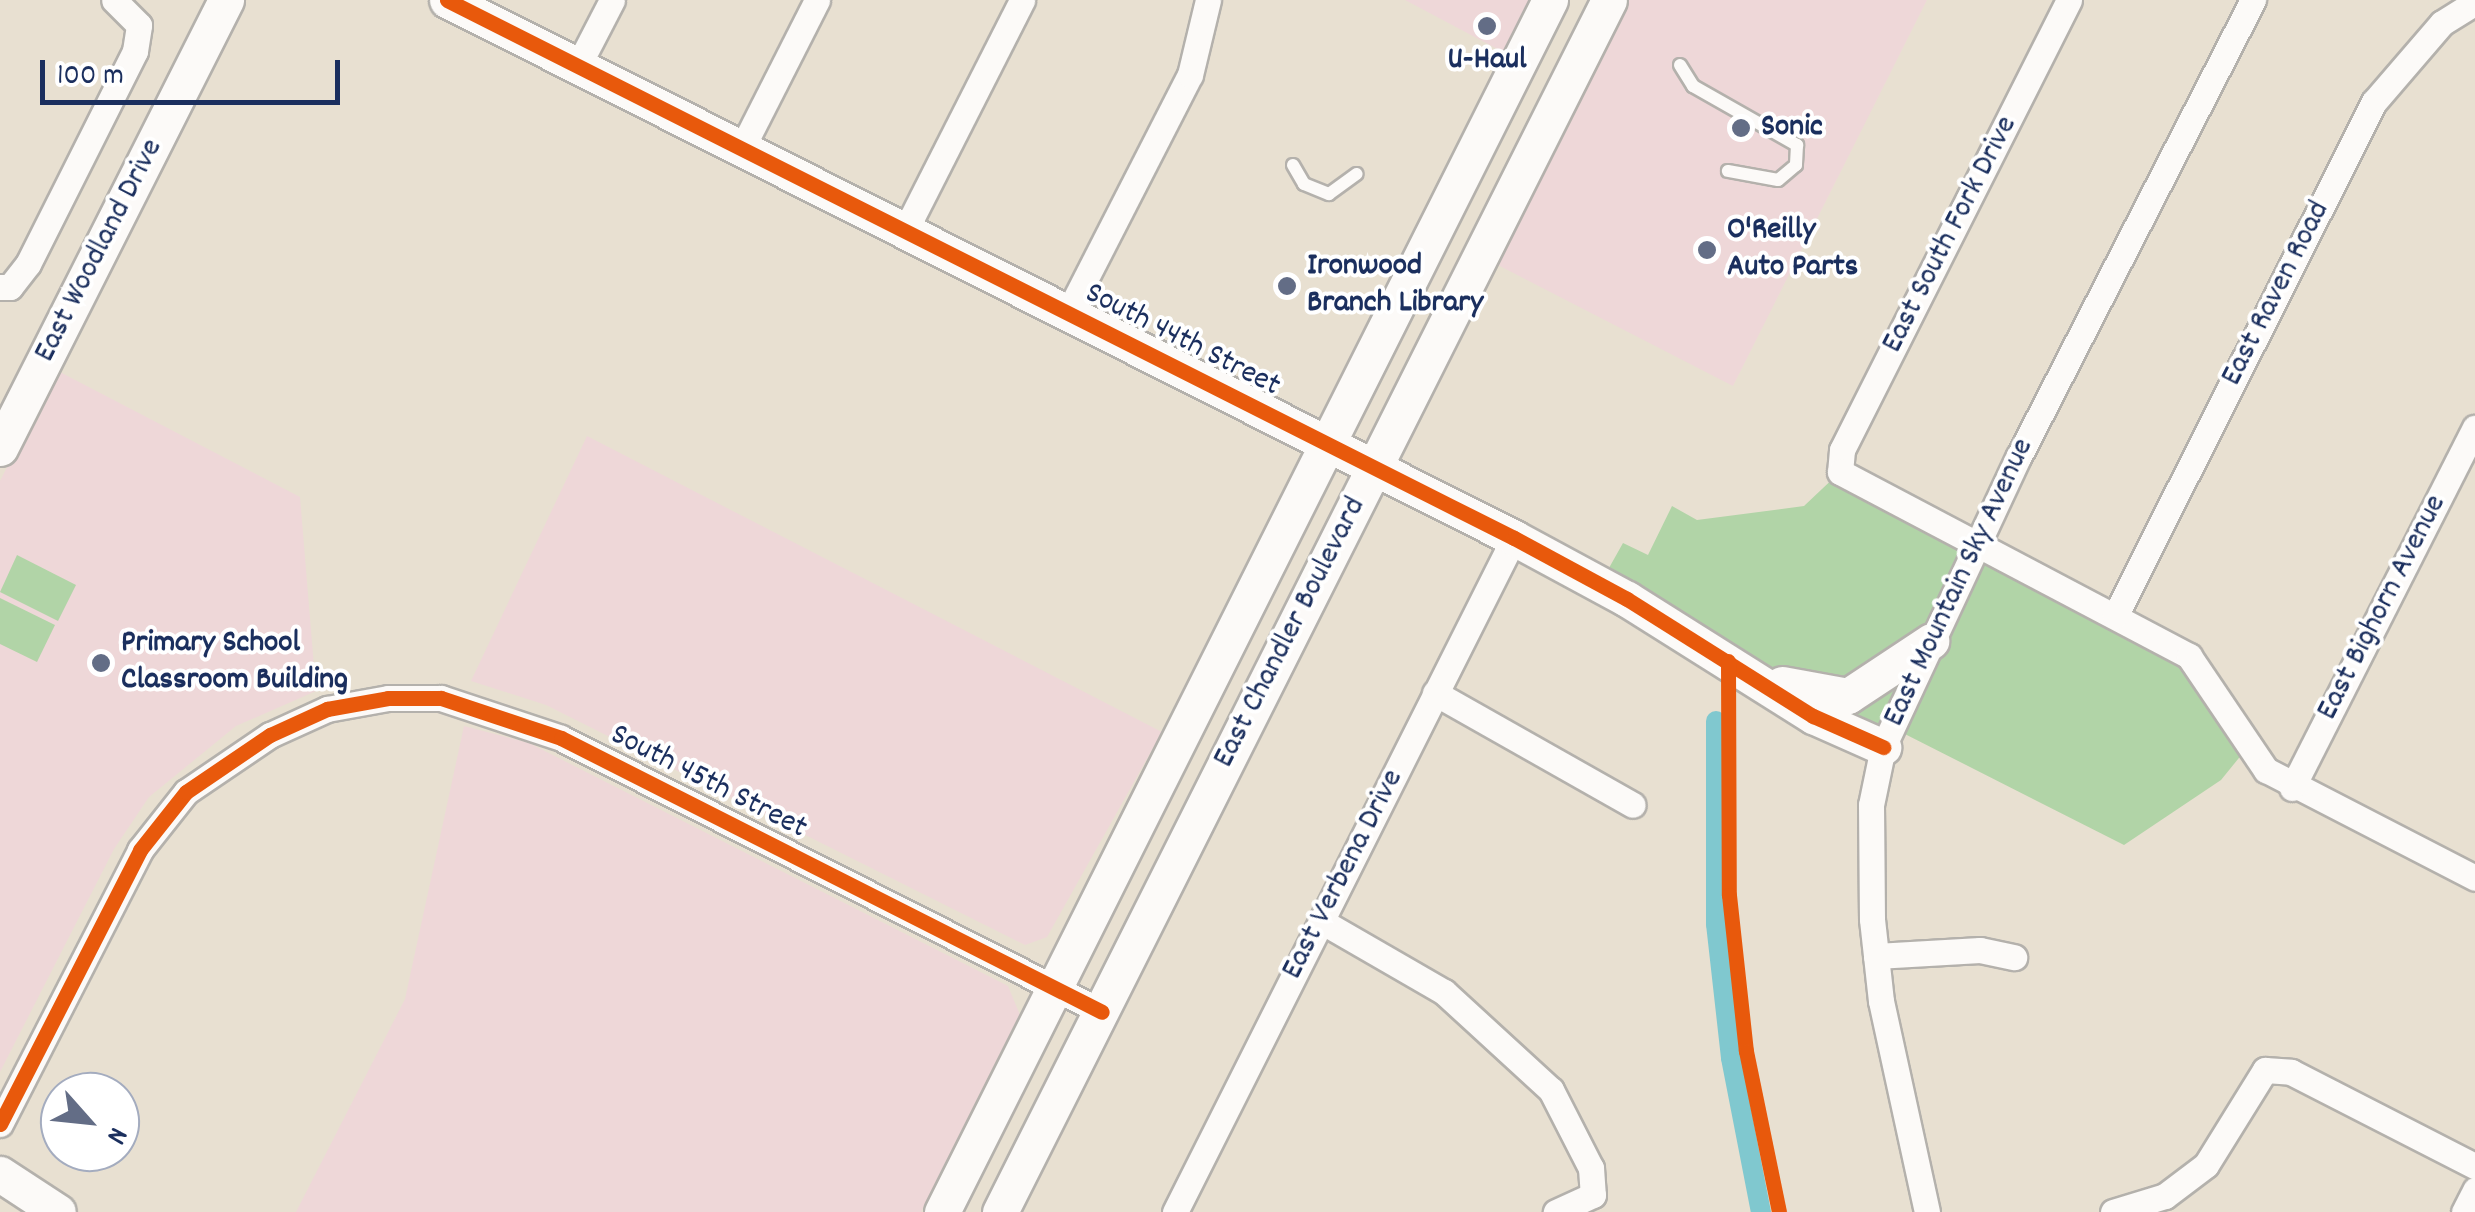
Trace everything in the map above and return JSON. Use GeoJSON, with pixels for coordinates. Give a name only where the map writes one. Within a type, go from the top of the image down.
{"type":"FeatureCollection","features":[{"type":"Feature","properties":{"kind":"main road","name":"East Woodland Drive"},"geometry":{"type":"LineString","coordinates":[[0,448],[226,0]]}},
{"type":"Feature","properties":{"kind":"main road","name":"South 44th Street"},"geometry":{"type":"LineString","coordinates":[[447,0],[1514,538],[1813,716],[1883,747]]}},
{"type":"Feature","properties":{"kind":"main road","name":"East Chandler Boulevard"},"geometry":{"type":"LineString","coordinates":[[942,1212],[1550,0]]}},
{"type":"Feature","properties":{"kind":"main road","name":"East Chandler Boulevard"},"geometry":{"type":"LineString","coordinates":[[1000,1212],[1609,0]]}},
{"type":"Feature","properties":{"kind":"main road"},"geometry":{"type":"LineString","coordinates":[[1752,677],[1848,696],[1931,641]]}},
{"type":"Feature","properties":{"kind":"main road"},"geometry":{"type":"LineString","coordinates":[[0,1174],[58,1212]]}},
{"type":"Feature","properties":{"kind":"street"},"geometry":{"type":"LineString","coordinates":[[5,287],[28,264],[136,51],[139,25],[114,0]]}},
{"type":"Feature","properties":{"kind":"street"},"geometry":{"type":"LineString","coordinates":[[578,66],[612,0]]}},
{"type":"Feature","properties":{"kind":"street"},"geometry":{"type":"LineString","coordinates":[[742,148],[817,0]]}},
{"type":"Feature","properties":{"kind":"street"},"geometry":{"type":"LineString","coordinates":[[905,231],[1022,0]]}},
{"type":"Feature","properties":{"kind":"street"},"geometry":{"type":"LineString","coordinates":[[1068,313],[1190,75],[1208,0]]}},
{"type":"Feature","properties":{"kind":"street","name":"East South Fork Drive"},"geometry":{"type":"LineString","coordinates":[[1977,547],[1840,472],[1842,450],[2069,0]]}},
{"type":"Feature","properties":{"kind":"street","name":"East Mountain Sky Avenue"},"geometry":{"type":"LineString","coordinates":[[1927,1212],[1876,956],[1871,805],[1883,747],[1977,547],[2253,0]]}},
{"type":"Feature","properties":{"kind":"street","name":"East Raven Road"},"geometry":{"type":"LineString","coordinates":[[2116,616],[2374,102],[2442,23],[2475,2]]}},
{"type":"Feature","properties":{"kind":"street","name":"East Bighorn Avenue"},"geometry":{"type":"LineString","coordinates":[[2292,788],[2475,428]]}},
{"type":"Feature","properties":{"kind":"street","name":"East Verbena Drive"},"geometry":{"type":"LineString","coordinates":[[1175,1212],[1514,538]]}},
{"type":"Feature","properties":{"kind":"street"},"geometry":{"type":"LineString","coordinates":[[1977,547],[2190,656],[2247,748],[2292,788],[2475,878]]}},
{"type":"Feature","properties":{"kind":"street"},"geometry":{"type":"LineString","coordinates":[[1436,692],[1633,805]]}},
{"type":"Feature","properties":{"kind":"street","name":"South 45th Street"},"geometry":{"type":"LineString","coordinates":[[0,1124],[140,850],[186,792],[270,734],[327,709],[388,698],[441,698],[485,709],[561,738],[1102,1012]]}},
{"type":"Feature","properties":{"kind":"street"},"geometry":{"type":"LineString","coordinates":[[1321,921],[1444,992],[1551,1090],[1591,1168],[1594,1195],[1556,1212]]}},
{"type":"Feature","properties":{"kind":"street"},"geometry":{"type":"LineString","coordinates":[[1876,956],[1980,950],[2014,957]]}},
{"type":"Feature","properties":{"kind":"street"},"geometry":{"type":"LineString","coordinates":[[2113,1212],[2166,1196],[2206,1164],[2265,1070],[2291,1072],[2475,1166]]}},
{"type":"Feature","properties":{"kind":"street"},"geometry":{"type":"LineString","coordinates":[[2464,1212],[2475,1190]]}},
{"type":"Feature","properties":{"kind":"lane"},"geometry":{"type":"LineString","coordinates":[[1680,64],[1693,86],[1797,145],[1796,165],[1778,180],[1728,171]]}},
{"type":"Feature","properties":{"kind":"lane"},"geometry":{"type":"LineString","coordinates":[[1294,166],[1304,184],[1328,194],[1357,174]]}},
{"type":"Feature","properties":{"kind":"shaded area","name":"U-Haul"},"geometry":{"type":"Polygon","coordinates":[[[1405,0],[1532,0],[1505,53],[1405,0]]]}},
{"type":"Feature","properties":{"kind":"shaded area"},"geometry":{"type":"Polygon","coordinates":[[[1627,0],[1927,0],[1733,386],[1494,263],[1627,0]]]}},
{"type":"Feature","properties":{"kind":"shaded area"},"geometry":{"type":"Polygon","coordinates":[[[56,370],[300,497],[316,691],[236,726],[149,797],[114,849],[0,1072],[0,481],[56,370]]]}},
{"type":"Feature","properties":{"kind":"shaded area"},"geometry":{"type":"Polygon","coordinates":[[[587,436],[1162,732],[1047,937],[1025,945],[546,705],[471,681],[587,436]]]}},
{"type":"Feature","properties":{"kind":"shaded area"},"geometry":{"type":"Polygon","coordinates":[[[464,726],[529,743],[1008,986],[1020,1015],[921,1212],[296,1212],[405,999],[464,726]]]}},
{"type":"Feature","properties":{"kind":"green space"},"geometry":{"type":"Polygon","coordinates":[[[1840,472],[2189,656],[2247,748],[2221,780],[2124,845],[1893,728],[1883,747],[1600,584],[1623,543],[1648,555],[1672,506],[1697,520],[1804,506],[1840,472]]]}},
{"type":"Feature","properties":{"kind":"green space"},"geometry":{"type":"Polygon","coordinates":[[[17,555],[76,585],[58,621],[0,592],[17,555]]]}},
{"type":"Feature","properties":{"kind":"green space"},"geometry":{"type":"Polygon","coordinates":[[[0,598],[55,625],[37,662],[0,644],[0,598]]]}},
{"type":"Feature","properties":{"kind":"waterway"},"geometry":{"type":"LineString","coordinates":[[1716,721],[1716,924],[1731,1058],[1761,1212]]}},
{"type":"Feature","properties":{"kind":"cycle path"},"geometry":{"type":"LineString","coordinates":[[447,0],[1514,538],[1627,599],[1813,716],[1883,747]]}},
{"type":"Feature","properties":{"kind":"cycle path"},"geometry":{"type":"LineString","coordinates":[[1728,661],[1729,895],[1746,1051],[1779,1212]]}},
{"type":"Feature","properties":{"kind":"cycle path"},"geometry":{"type":"LineString","coordinates":[[0,1124],[140,850],[186,792],[270,735],[327,709],[388,698],[441,698],[561,738],[1102,1012]]}},
{"type":"Feature","properties":{"kind":"place","name":"U-Haul"},"geometry":{"type":"Point","coordinates":[1487,26]}},
{"type":"Feature","properties":{"kind":"place","name":"Sonic"},"geometry":{"type":"Point","coordinates":[1741,128]}},
{"type":"Feature","properties":{"kind":"place","name":"O'Reilly Auto Parts"},"geometry":{"type":"Point","coordinates":[1707,250]}},
{"type":"Feature","properties":{"kind":"place","name":"Ironwood Branch Library"},"geometry":{"type":"Point","coordinates":[1287,286]}},
{"type":"Feature","properties":{"kind":"place","name":"Primary School Classroom Building"},"geometry":{"type":"Point","coordinates":[101,663]}}]}
